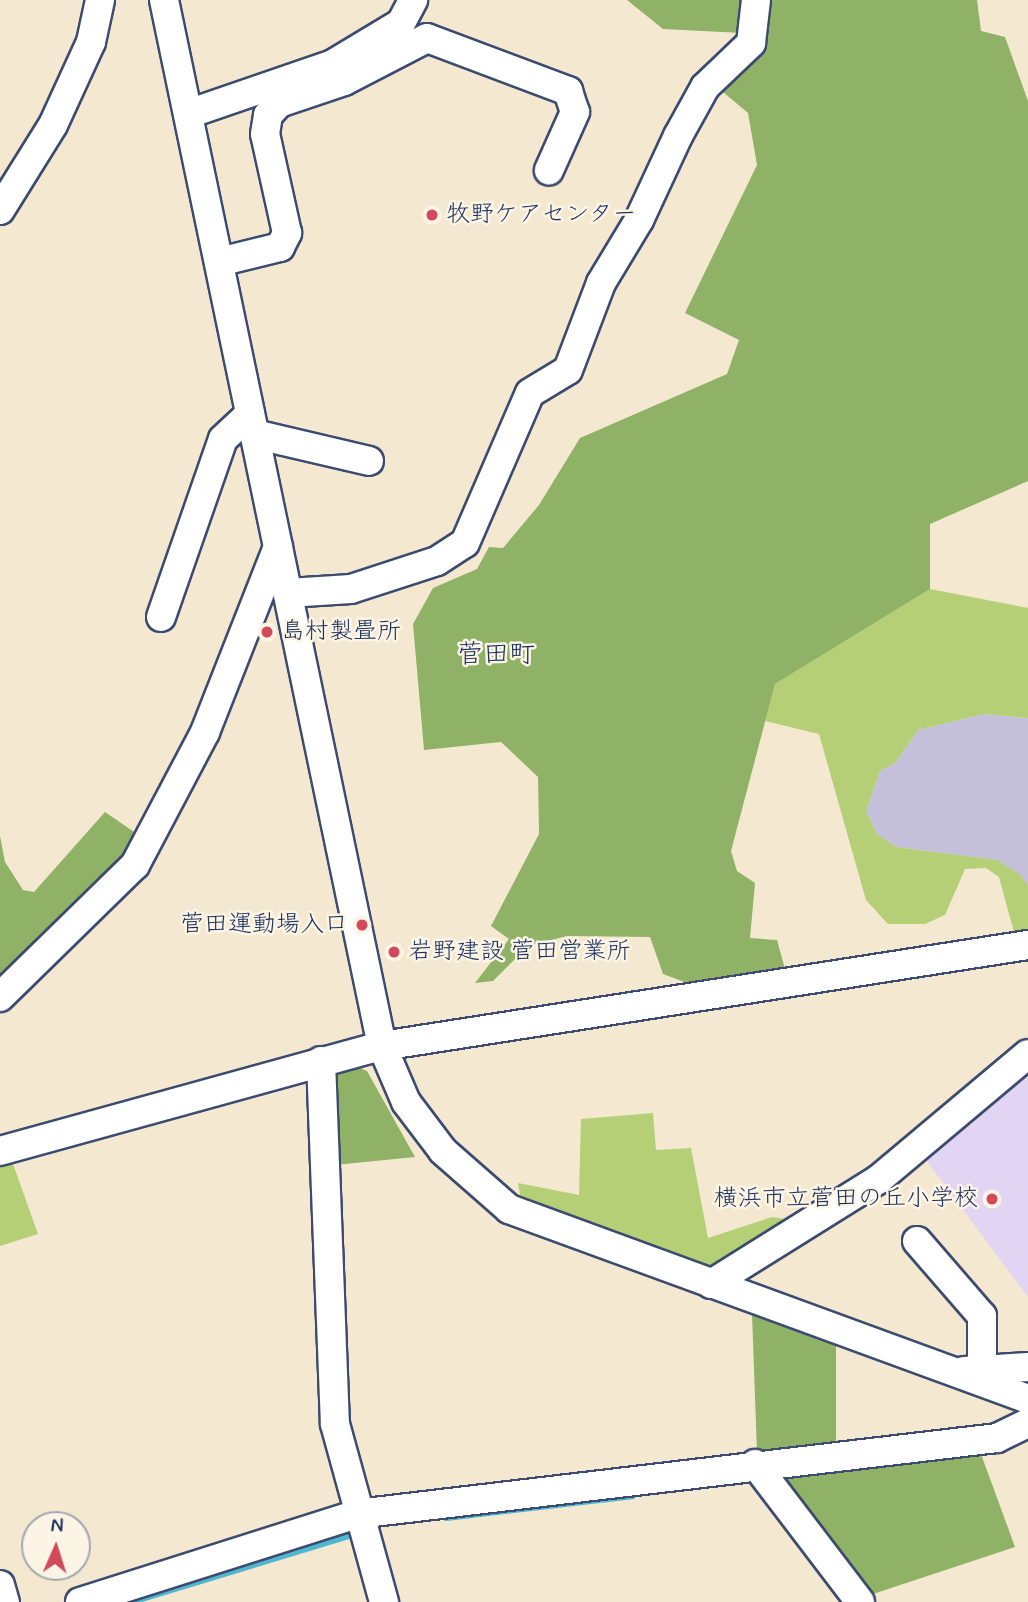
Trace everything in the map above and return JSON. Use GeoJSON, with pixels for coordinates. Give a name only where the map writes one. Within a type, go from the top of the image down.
{"type":"FeatureCollection","features":[{"type":"Feature","properties":{"kind":"street"},"geometry":{"type":"LineString","coordinates":[[0,211],[53,125],[91,42],[100,0]]}},
{"type":"Feature","properties":{"kind":"street"},"geometry":{"type":"LineString","coordinates":[[164,0],[382,1046],[421,1123],[483,1191],[549,1226],[1028,1399]]}},
{"type":"Feature","properties":{"kind":"street"},"geometry":{"type":"LineString","coordinates":[[188,114],[332,64],[401,23],[413,0]]}},
{"type":"Feature","properties":{"kind":"street"},"geometry":{"type":"LineString","coordinates":[[288,593],[351,589],[456,552],[471,534],[530,393],[568,370],[600,283],[705,88],[751,43],[756,0]]}},
{"type":"Feature","properties":{"kind":"street"},"geometry":{"type":"LineString","coordinates":[[219,262],[280,247],[287,233],[265,134],[268,115],[279,103],[344,81],[427,38],[568,90],[575,112],[549,170]]}},
{"type":"Feature","properties":{"kind":"street"},"geometry":{"type":"LineString","coordinates":[[161,617],[223,439],[252,424],[369,461]]}},
{"type":"Feature","properties":{"kind":"street"},"geometry":{"type":"LineString","coordinates":[[0,997],[135,865],[205,732],[278,547]]}},
{"type":"Feature","properties":{"kind":"street"},"geometry":{"type":"LineString","coordinates":[[0,1151],[382,1046],[1028,945]]}},
{"type":"Feature","properties":{"kind":"street"},"geometry":{"type":"LineString","coordinates":[[711,1284],[879,1180],[1028,1054]]}},
{"type":"Feature","properties":{"kind":"street"},"geometry":{"type":"LineString","coordinates":[[321,1061],[335,1424],[357,1514],[384,1602]]}},
{"type":"Feature","properties":{"kind":"street"},"geometry":{"type":"LineString","coordinates":[[917,1241],[982,1316],[982,1370]]}},
{"type":"Feature","properties":{"kind":"street"},"geometry":{"type":"LineString","coordinates":[[950,1372],[1028,1367]]}},
{"type":"Feature","properties":{"kind":"street"},"geometry":{"type":"LineString","coordinates":[[79,1602],[357,1514],[755,1464],[998,1438],[1028,1423]]}},
{"type":"Feature","properties":{"kind":"street"},"geometry":{"type":"LineString","coordinates":[[755,1464],[860,1602]]}},
{"type":"Feature","properties":{"kind":"street"},"geometry":{"type":"LineString","coordinates":[[0,1585],[5,1602]]}},
{"type":"Feature","properties":{"kind":"shaded area"},"geometry":{"type":"Polygon","coordinates":[[[983,714],[1028,718],[1028,887],[996,860],[896,847],[877,834],[866,811],[880,771],[895,763],[918,730],[983,714]]]}},
{"type":"Feature","properties":{"kind":"shaded area","name":"横浜市立菅田の丘小学校"},"geometry":{"type":"Polygon","coordinates":[[[1028,1068],[1028,1297],[923,1156],[1028,1068]]]}},
{"type":"Feature","properties":{"kind":"green space"},"geometry":{"type":"Polygon","coordinates":[[[627,0],[977,0],[981,31],[1005,37],[1028,101],[1028,481],[930,524],[930,589],[775,684],[731,851],[737,871],[755,883],[750,938],[777,940],[785,969],[690,984],[663,974],[650,937],[567,936],[528,946],[493,981],[475,983],[509,939],[491,926],[539,834],[538,777],[501,742],[424,750],[413,624],[433,588],[477,569],[489,547],[503,548],[539,505],[580,438],[727,374],[739,340],[685,313],[757,165],[748,113],[723,92],[757,43],[742,33],[663,29],[627,0]]]}},
{"type":"Feature","properties":{"kind":"green space"},"geometry":{"type":"Polygon","coordinates":[[[930,589],[1028,608],[1028,718],[983,714],[918,730],[895,763],[880,771],[866,811],[877,834],[896,847],[997,860],[1021,875],[1028,887],[1028,933],[1015,936],[999,877],[986,868],[965,869],[945,915],[925,924],[888,924],[866,900],[819,734],[765,721],[775,684],[930,589]]]}},
{"type":"Feature","properties":{"kind":"green space"},"geometry":{"type":"Polygon","coordinates":[[[105,812],[140,836],[122,868],[0,983],[0,836],[5,862],[23,890],[34,892],[105,812]]]}},
{"type":"Feature","properties":{"kind":"green space"},"geometry":{"type":"Polygon","coordinates":[[[358,1067],[367,1071],[415,1157],[325,1166],[323,1077],[358,1067]]]}},
{"type":"Feature","properties":{"kind":"green space"},"geometry":{"type":"Polygon","coordinates":[[[653,1113],[656,1150],[691,1148],[708,1238],[772,1217],[792,1220],[707,1270],[521,1200],[518,1183],[579,1195],[581,1119],[653,1113]]]}},
{"type":"Feature","properties":{"kind":"green space"},"geometry":{"type":"Polygon","coordinates":[[[13,1164],[38,1234],[0,1246],[0,1167],[13,1164]]]}},
{"type":"Feature","properties":{"kind":"green space"},"geometry":{"type":"Polygon","coordinates":[[[752,1314],[836,1343],[836,1441],[757,1452],[752,1314]]]}},
{"type":"Feature","properties":{"kind":"green space"},"geometry":{"type":"Polygon","coordinates":[[[981,1454],[1015,1547],[861,1598],[774,1479],[981,1454]]]}},
{"type":"Feature","properties":{"kind":"waterway"},"geometry":{"type":"LineString","coordinates":[[446,1517],[632,1495]]}},
{"type":"Feature","properties":{"kind":"waterway"},"geometry":{"type":"LineString","coordinates":[[128,1602],[359,1532]]}},
{"type":"Feature","properties":{"kind":"place","name":"牧野ケアセンター"},"geometry":{"type":"Point","coordinates":[432,215]}},
{"type":"Feature","properties":{"kind":"place","name":"島村製畳所"},"geometry":{"type":"Point","coordinates":[267,632]}},
{"type":"Feature","properties":{"kind":"place","name":"菅田運動場入口"},"geometry":{"type":"Point","coordinates":[362,925]}},
{"type":"Feature","properties":{"kind":"place","name":"岩野建設 菅田営業所"},"geometry":{"type":"Point","coordinates":[394,952]}},
{"type":"Feature","properties":{"kind":"place","name":"横浜市立菅田の丘小学校"},"geometry":{"type":"Point","coordinates":[992,1199]}},
{"type":"Feature","properties":{"kind":"district","name":"菅田町"},"geometry":{"type":"Point","coordinates":[496,656]}}]}
